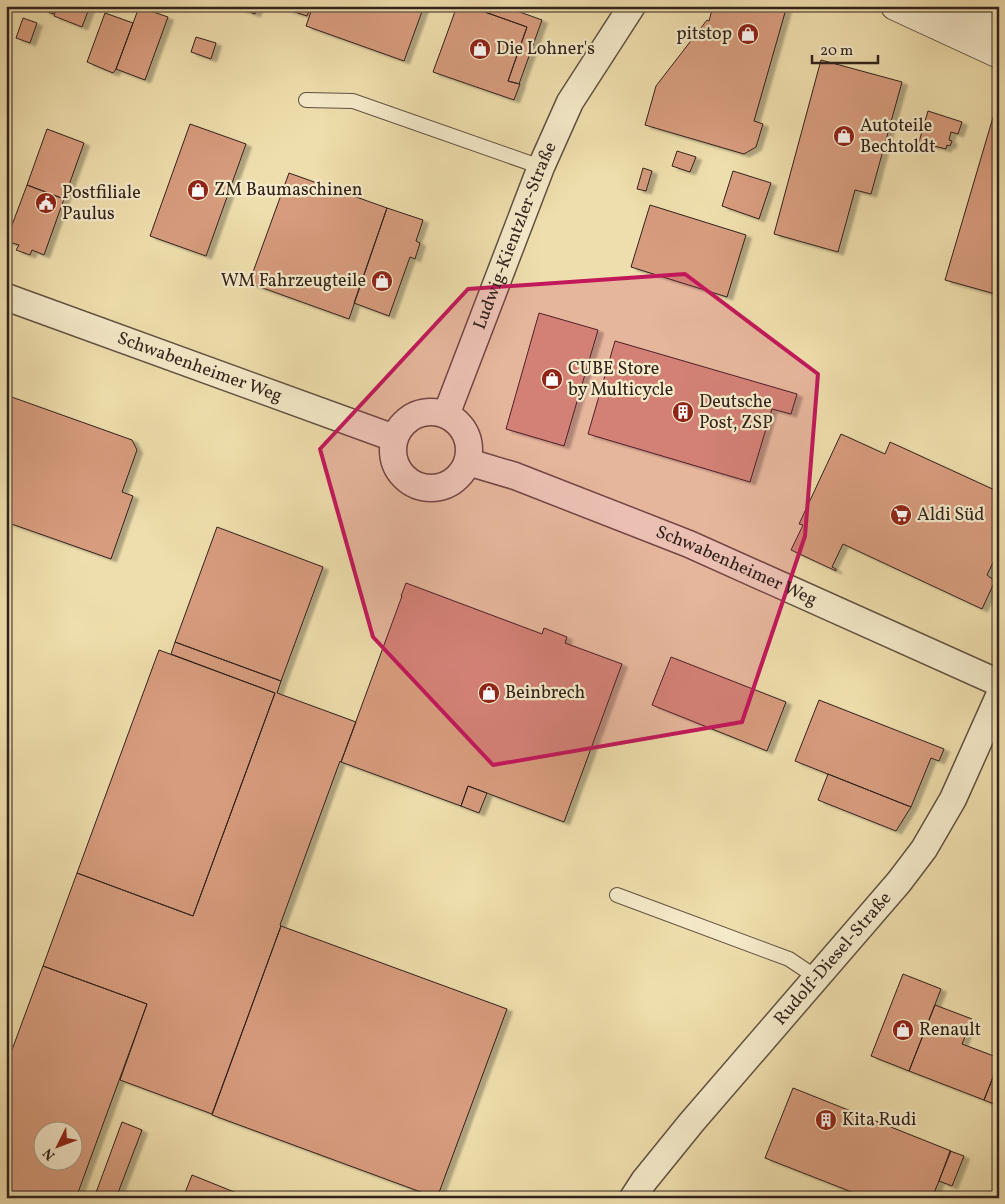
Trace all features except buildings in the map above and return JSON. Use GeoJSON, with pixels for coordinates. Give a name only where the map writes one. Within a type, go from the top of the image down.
{"type":"FeatureCollection","features":[{"type":"Feature","properties":{"kind":"street","name":"Ludwig-Kientzler-Straße"},"geometry":{"type":"LineString","coordinates":[[446,415],[541,166],[570,102],[632,6]]}},
{"type":"Feature","properties":{"kind":"street","name":"Ludwig-Kientzler-Straße"},"geometry":{"type":"LineString","coordinates":[[596,62],[648,6]]}},
{"type":"Feature","properties":{"kind":"street"},"geometry":{"type":"LineString","coordinates":[[895,6],[928,10],[999,31]]}},
{"type":"Feature","properties":{"kind":"street"},"geometry":{"type":"LineString","coordinates":[[928,10],[999,54]]}},
{"type":"Feature","properties":{"kind":"street","name":"Schwabenheimer Weg"},"geometry":{"type":"LineString","coordinates":[[6,297],[394,438]]}},
{"type":"Feature","properties":{"kind":"street"},"geometry":{"type":"LineString","coordinates":[[425,412],[436,412],[446,415],[458,423],[466,434],[469,448],[468,462],[462,473],[453,482],[442,487],[430,489],[418,487],[399,472],[394,462],[392,450],[394,438],[406,421],[415,415],[425,412]]}},
{"type":"Feature","properties":{"kind":"street","name":"Schwabenheimer Weg"},"geometry":{"type":"LineString","coordinates":[[468,462],[515,476],[689,544],[999,683]]}},
{"type":"Feature","properties":{"kind":"street","name":"Rudolf-Diesel-Straße"},"geometry":{"type":"LineString","coordinates":[[633,1198],[644,1181],[691,1123],[899,882],[924,849],[953,799],[999,696]]}},
{"type":"Feature","properties":{"kind":"lane"},"geometry":{"type":"LineString","coordinates":[[306,100],[353,101],[541,166]]}},
{"type":"Feature","properties":{"kind":"lane"},"geometry":{"type":"LineString","coordinates":[[617,895],[789,959],[816,977]]}},
{"type":"Feature","properties":{"kind":"highlighted area"},"geometry":{"type":"Polygon","coordinates":[[[685,274],[818,374],[805,536],[742,722],[493,765],[373,637],[320,449],[468,289],[685,274]]]}},
{"type":"Feature","properties":{"kind":"place","name":"pitstop"},"geometry":{"type":"Point","coordinates":[748,34]}},
{"type":"Feature","properties":{"kind":"place","name":"Die Lohner's"},"geometry":{"type":"Point","coordinates":[480,49]}},
{"type":"Feature","properties":{"kind":"place","name":"Autoteile Bechtoldt"},"geometry":{"type":"Point","coordinates":[844,136]}},
{"type":"Feature","properties":{"kind":"place","name":"ZM Baumaschinen"},"geometry":{"type":"Point","coordinates":[198,190]}},
{"type":"Feature","properties":{"kind":"place","name":"Postfiliale Paulus"},"geometry":{"type":"Point","coordinates":[46,203]}},
{"type":"Feature","properties":{"kind":"place","name":"WM Fahrzeugteile"},"geometry":{"type":"Point","coordinates":[382,281]}},
{"type":"Feature","properties":{"kind":"place","name":"CUBE Store by Multicycle"},"geometry":{"type":"Point","coordinates":[552,379]}},
{"type":"Feature","properties":{"kind":"place","name":"Deutsche Post, ZSP"},"geometry":{"type":"Point","coordinates":[683,412]}},
{"type":"Feature","properties":{"kind":"place","name":"Aldi Süd"},"geometry":{"type":"Point","coordinates":[901,515]}},
{"type":"Feature","properties":{"kind":"place","name":"Beinbrech"},"geometry":{"type":"Point","coordinates":[489,693]}},
{"type":"Feature","properties":{"kind":"place","name":"Renault"},"geometry":{"type":"Point","coordinates":[903,1030]}},
{"type":"Feature","properties":{"kind":"place","name":"Kita Rudi"},"geometry":{"type":"Point","coordinates":[826,1120]}}]}
